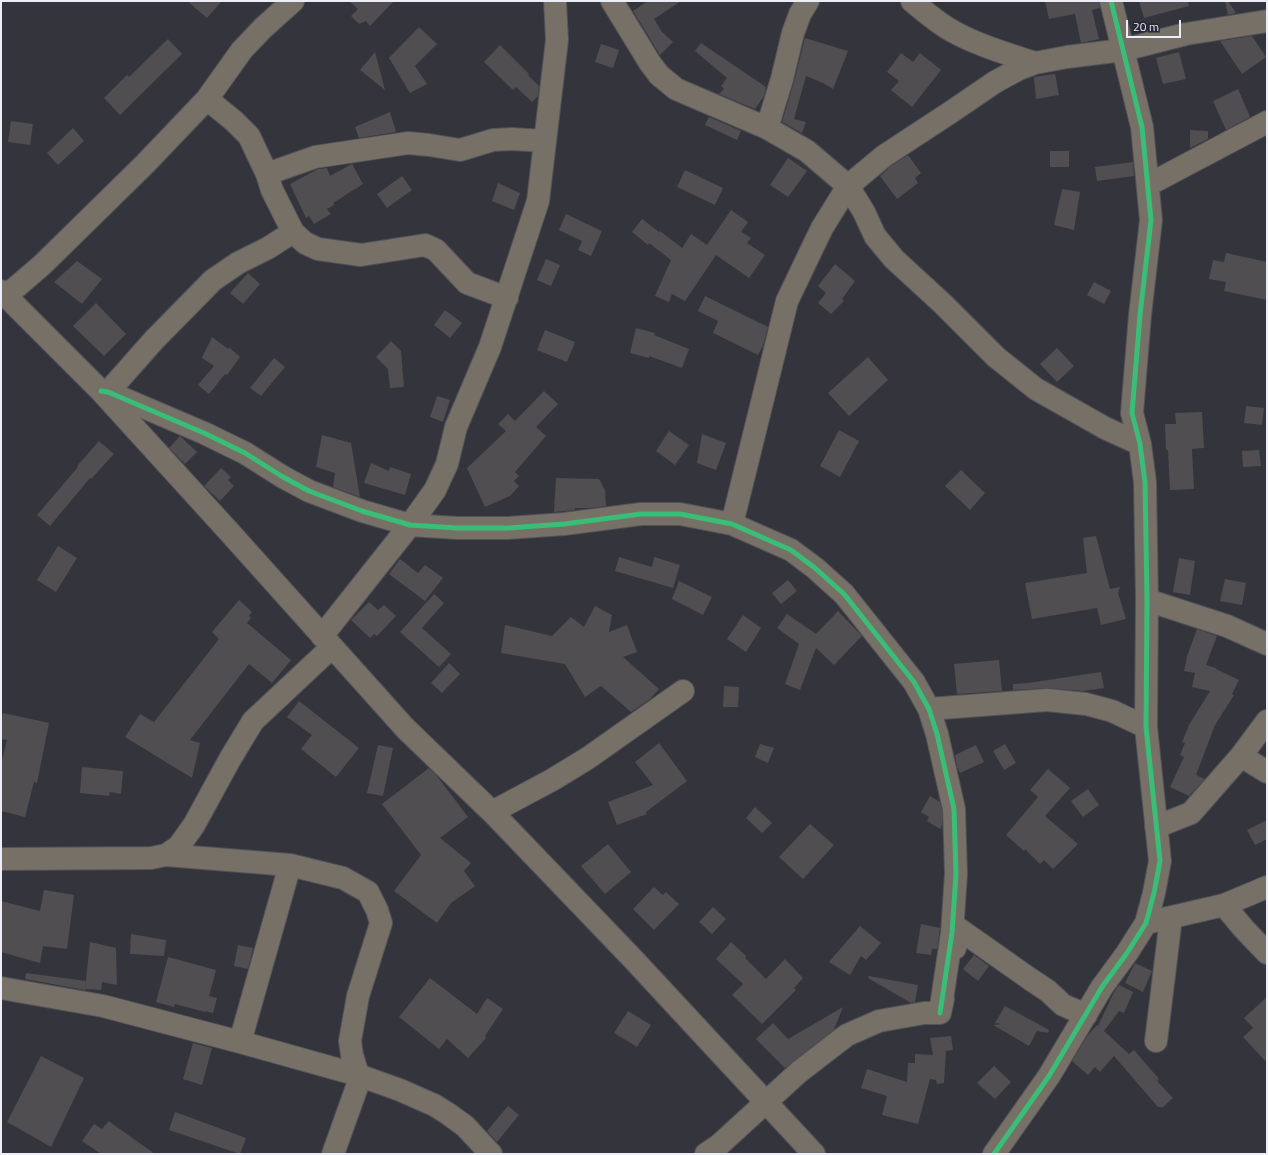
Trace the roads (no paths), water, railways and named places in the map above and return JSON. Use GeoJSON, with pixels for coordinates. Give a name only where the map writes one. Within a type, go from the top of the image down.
{"type":"FeatureCollection","features":[{"type":"Feature","properties":{"kind":"street"},"geometry":{"type":"LineString","coordinates":[[293,1],[263,28],[242,50],[207,99],[145,164],[42,265],[4,293],[104,392],[405,728],[492,812],[633,959],[814,1154]]}},
{"type":"Feature","properties":{"kind":"street"},"geometry":{"type":"LineString","coordinates":[[166,855],[179,846],[194,825],[230,759],[253,721],[327,642],[435,490],[447,464],[456,427],[490,347],[538,200],[557,40],[555,1]]}},
{"type":"Feature","properties":{"kind":"street"},"geometry":{"type":"LineString","coordinates":[[612,1],[659,75],[676,89],[767,128],[807,151],[848,186],[864,212],[875,236],[894,260],[943,304],[996,357],[1036,389],[1105,428],[1140,444]]}},
{"type":"Feature","properties":{"kind":"street"},"geometry":{"type":"LineString","coordinates":[[767,128],[782,79],[793,33],[800,14],[808,1]]}},
{"type":"Feature","properties":{"kind":"street"},"geometry":{"type":"LineString","coordinates":[[912,1],[932,18],[953,32],[986,47],[1035,63]]}},
{"type":"Feature","properties":{"kind":"street"},"geometry":{"type":"LineString","coordinates":[[994,1154],[1049,1076],[1102,986],[1127,953],[1146,923],[1154,894],[1160,860],[1146,727],[1145,482],[1140,444],[1132,413],[1140,315],[1151,220],[1142,127],[1111,1]]}},
{"type":"Feature","properties":{"kind":"street"},"geometry":{"type":"LineString","coordinates":[[732,524],[787,301],[822,228],[848,186],[884,156],[995,82],[1019,69],[1035,63],[1067,57],[1124,50],[1186,34],[1267,21]]}},
{"type":"Feature","properties":{"kind":"street"},"geometry":{"type":"LineString","coordinates":[[207,99],[234,121],[249,136],[267,174],[272,190],[293,232],[305,243],[318,249],[361,256],[425,245],[436,250],[467,283],[507,298]]}},
{"type":"Feature","properties":{"kind":"street"},"geometry":{"type":"LineString","coordinates":[[1148,185],[1267,122]]}},
{"type":"Feature","properties":{"kind":"street"},"geometry":{"type":"LineString","coordinates":[[267,174],[315,157],[408,143],[460,150],[492,140],[512,139],[545,141]]}},
{"type":"Feature","properties":{"kind":"street"},"geometry":{"type":"LineString","coordinates":[[104,392],[213,280],[238,263],[268,248],[293,232]]}},
{"type":"Feature","properties":{"kind":"street"},"geometry":{"type":"LineString","coordinates":[[104,392],[204,433],[245,453],[283,477],[309,491],[362,511],[410,525],[457,528],[508,528],[564,524],[641,514],[680,514],[732,524],[791,550],[815,568],[844,594],[914,682],[928,709],[937,734],[954,809],[956,874],[952,933],[940,1013]]}},
{"type":"Feature","properties":{"kind":"street"},"geometry":{"type":"LineString","coordinates":[[1146,600],[1227,626],[1267,644]]}},
{"type":"Feature","properties":{"kind":"street"},"geometry":{"type":"LineString","coordinates":[[492,812],[552,780],[588,758],[683,691]]}},
{"type":"Feature","properties":{"kind":"street"},"geometry":{"type":"LineString","coordinates":[[928,709],[1047,700],[1086,704],[1112,711],[1146,727]]}},
{"type":"Feature","properties":{"kind":"street"},"geometry":{"type":"LineString","coordinates":[[1156,827],[1191,813],[1241,756],[1267,721]]}},
{"type":"Feature","properties":{"kind":"street"},"geometry":{"type":"LineString","coordinates":[[1241,756],[1267,772]]}},
{"type":"Feature","properties":{"kind":"street"},"geometry":{"type":"LineString","coordinates":[[1,859],[151,858],[166,855],[235,860],[290,865],[343,878],[368,892],[377,910],[381,923],[358,996],[350,1041],[358,1075],[358,1084],[333,1154]]}},
{"type":"Feature","properties":{"kind":"street"},"geometry":{"type":"LineString","coordinates":[[240,1042],[290,865]]}},
{"type":"Feature","properties":{"kind":"street"},"geometry":{"type":"LineString","coordinates":[[1146,923],[1224,905],[1267,887]]}},
{"type":"Feature","properties":{"kind":"street"},"geometry":{"type":"LineString","coordinates":[[1224,905],[1267,953]]}},
{"type":"Feature","properties":{"kind":"street"},"geometry":{"type":"LineString","coordinates":[[1156,1041],[1171,918]]}},
{"type":"Feature","properties":{"kind":"street"},"geometry":{"type":"LineString","coordinates":[[940,1013],[960,929],[1048,991],[1063,1005],[1086,1015]]}},
{"type":"Feature","properties":{"kind":"street"},"geometry":{"type":"LineString","coordinates":[[1,988],[103,1006],[358,1075],[400,1090],[434,1105],[465,1126],[491,1154]]}},
{"type":"Feature","properties":{"kind":"street"},"geometry":{"type":"LineString","coordinates":[[714,1151],[799,1072],[847,1035],[879,1021],[940,1013]]}}]}
